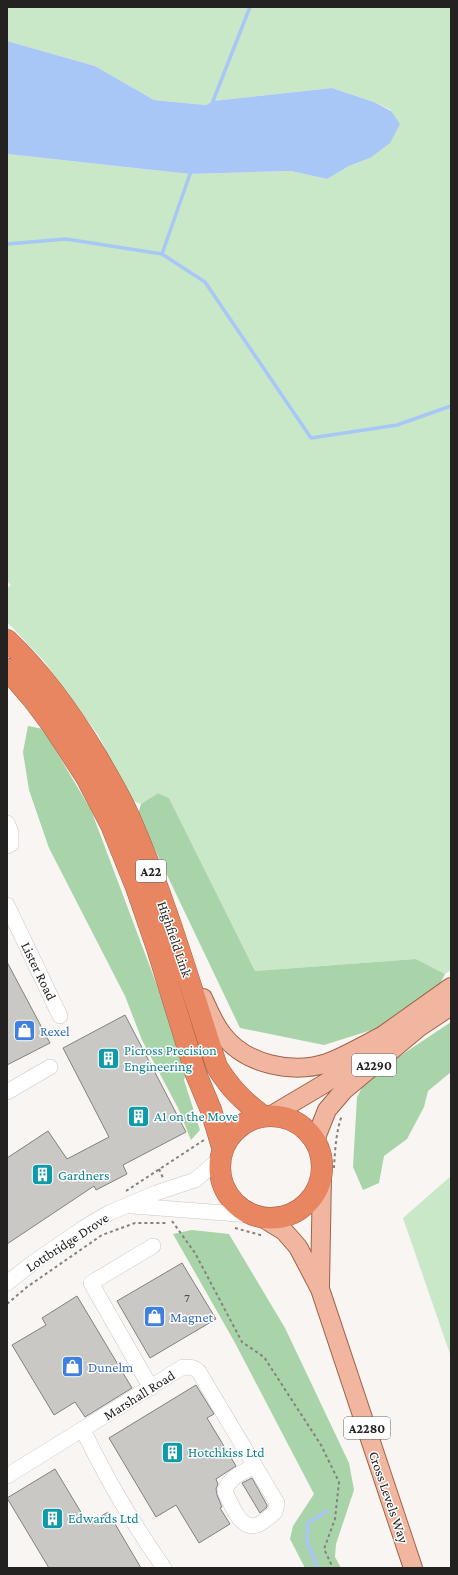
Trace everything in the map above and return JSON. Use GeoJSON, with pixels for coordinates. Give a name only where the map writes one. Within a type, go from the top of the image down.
{"type":"FeatureCollection","features":[{"type":"Feature","properties":{"kind":"highway","name":"Highfield Link"},"geometry":{"type":"LineString","coordinates":[[7,640],[55,694],[82,732],[112,782],[131,820],[149,865],[183,961],[217,1067],[234,1091],[243,1100],[267,1116]]}},
{"type":"Feature","properties":{"kind":"highway","name":"Highfield Link"},"geometry":{"type":"LineString","coordinates":[[7,668],[53,726],[86,777],[112,825],[136,887],[157,948],[196,1074],[211,1110],[222,1154]]}},
{"type":"Feature","properties":{"kind":"highway"},"geometry":{"type":"LineString","coordinates":[[267,1116],[284,1117],[296,1122],[307,1130],[315,1140],[320,1151],[322,1163],[328,1175],[311,1199],[302,1208],[290,1215],[277,1218],[257,1216],[239,1207],[230,1197],[223,1185],[220,1172],[222,1154],[229,1138],[237,1129],[248,1121],[267,1116]]}},
{"type":"Feature","properties":{"kind":"main road"},"geometry":{"type":"LineString","coordinates":[[183,961],[213,1020],[224,1037],[240,1051],[262,1062],[283,1067],[305,1067],[327,1063],[382,1036]]}},
{"type":"Feature","properties":{"kind":"main road","name":"A2290"},"geometry":{"type":"LineString","coordinates":[[267,1116],[324,1084],[345,1069],[382,1036],[451,987]]}},
{"type":"Feature","properties":{"kind":"main road","name":"A2290"},"geometry":{"type":"LineString","coordinates":[[315,1140],[327,1110],[344,1090],[418,1028],[451,1006]]}},
{"type":"Feature","properties":{"kind":"main road","name":"Cross Levels Way"},"geometry":{"type":"LineString","coordinates":[[320,1288],[328,1175]]}},
{"type":"Feature","properties":{"kind":"main road","name":"Cross Levels Way"},"geometry":{"type":"LineString","coordinates":[[257,1216],[284,1231],[298,1247],[320,1288],[413,1568]]}},
{"type":"Feature","properties":{"kind":"street"},"geometry":{"type":"LineString","coordinates":[[7,823],[11,832],[11,844],[7,846]]}},
{"type":"Feature","properties":{"kind":"street","name":"Lister Road"},"geometry":{"type":"LineString","coordinates":[[7,906],[60,1016]]}},
{"type":"Feature","properties":{"kind":"street"},"geometry":{"type":"LineString","coordinates":[[7,1092],[50,1067]]}},
{"type":"Feature","properties":{"kind":"street","name":"Lottbridge Drove"},"geometry":{"type":"LineString","coordinates":[[7,1283],[34,1262],[85,1227],[109,1213],[129,1206],[156,1193],[195,1180],[222,1154]]}},
{"type":"Feature","properties":{"kind":"street","name":"Lottbridge Drove"},"geometry":{"type":"LineString","coordinates":[[129,1206],[156,1206],[257,1216]]}},
{"type":"Feature","properties":{"kind":"street"},"geometry":{"type":"LineString","coordinates":[[151,1388],[91,1283],[153,1246]]}},
{"type":"Feature","properties":{"kind":"street","name":"Marshall Road"},"geometry":{"type":"LineString","coordinates":[[11,1469],[51,1442],[83,1430],[183,1367],[195,1369],[254,1466]]}},
{"type":"Feature","properties":{"kind":"street"},"geometry":{"type":"LineString","coordinates":[[83,1430],[102,1470],[141,1535],[164,1568]]}},
{"type":"Feature","properties":{"kind":"path"},"geometry":{"type":"LineString","coordinates":[[328,1175],[335,1153],[340,1122],[344,1109]]}},
{"type":"Feature","properties":{"kind":"path"},"geometry":{"type":"LineString","coordinates":[[172,1223],[195,1253],[242,1342],[264,1357],[321,1445],[339,1482],[335,1518],[324,1549],[333,1568]]}},
{"type":"Feature","properties":{"kind":"green space"},"geometry":{"type":"Polygon","coordinates":[[[7,7],[451,7],[451,970],[445,974],[416,959],[255,971],[169,798],[158,793],[141,804],[133,801],[98,735],[44,661],[7,622],[7,588],[11,585],[7,581],[7,154],[190,174],[291,171],[327,179],[349,166],[370,158],[391,110],[374,102],[332,88],[214,101],[206,105],[154,100],[95,66],[7,41],[7,7]]]}},
{"type":"Feature","properties":{"kind":"green space"},"geometry":{"type":"Polygon","coordinates":[[[28,726],[43,729],[91,810],[188,1068],[184,1080],[200,1130],[191,1140],[178,1108],[142,1040],[125,996],[49,848],[29,790],[23,752],[28,726]]]}},
{"type":"Feature","properties":{"kind":"green space"},"geometry":{"type":"Polygon","coordinates":[[[158,793],[169,798],[255,971],[416,959],[445,974],[439,986],[378,1028],[324,1045],[240,1028],[138,814],[141,804],[158,793]]]}},
{"type":"Feature","properties":{"kind":"green space"},"geometry":{"type":"Polygon","coordinates":[[[451,1022],[451,1072],[428,1091],[424,1107],[407,1139],[384,1156],[379,1183],[363,1190],[353,1167],[357,1097],[367,1078],[451,1022]]]}},
{"type":"Feature","properties":{"kind":"green space"},"geometry":{"type":"Polygon","coordinates":[[[451,1176],[451,1357],[403,1218],[451,1176]]]}},
{"type":"Feature","properties":{"kind":"green space"},"geometry":{"type":"Polygon","coordinates":[[[192,1230],[229,1234],[285,1328],[349,1463],[354,1490],[336,1544],[335,1557],[341,1568],[305,1568],[290,1539],[293,1526],[314,1494],[234,1341],[173,1234],[192,1230]]]}},
{"type":"Feature","properties":{"kind":"water"},"geometry":{"type":"Polygon","coordinates":[[[7,41],[95,66],[154,100],[206,105],[213,101],[332,88],[374,102],[391,111],[400,124],[390,143],[370,158],[349,166],[327,179],[291,171],[190,174],[7,154],[7,41]]]}},
{"type":"Feature","properties":{"kind":"building","name":"Rexel"},"geometry":{"type":"Polygon","coordinates":[[[7,962],[50,1043],[7,1065],[7,962]]]}},
{"type":"Feature","properties":{"kind":"building"},"geometry":{"type":"Polygon","coordinates":[[[125,1015],[186,1132],[123,1165],[127,1174],[96,1190],[94,1186],[7,1244],[7,1158],[48,1131],[67,1159],[109,1137],[63,1048],[125,1015]]]}},
{"type":"Feature","properties":{"kind":"building","name":"Magnet"},"geometry":{"type":"Polygon","coordinates":[[[182,1263],[216,1319],[150,1358],[117,1301],[182,1263]]]}},
{"type":"Feature","properties":{"kind":"building","name":"Dunelm"},"geometry":{"type":"Polygon","coordinates":[[[77,1296],[132,1388],[85,1417],[75,1402],[54,1415],[12,1345],[46,1325],[42,1318],[77,1296]]]}},
{"type":"Feature","properties":{"kind":"building","name":"Hotchkiss Ltd"},"geometry":{"type":"Polygon","coordinates":[[[196,1385],[214,1414],[207,1418],[236,1466],[216,1479],[218,1484],[216,1489],[217,1495],[222,1507],[220,1508],[230,1524],[199,1543],[176,1505],[156,1517],[109,1438],[196,1385]]]}},
{"type":"Feature","properties":{"kind":"building","name":"Edwards Ltd"},"geometry":{"type":"Polygon","coordinates":[[[55,1469],[88,1524],[108,1512],[141,1568],[49,1568],[7,1498],[55,1469]]]}},
{"type":"Feature","properties":{"kind":"building"},"geometry":{"type":"Polygon","coordinates":[[[252,1478],[267,1505],[267,1507],[260,1513],[242,1483],[252,1478]]]}},
{"type":"Feature","properties":{"kind":"waterway"},"geometry":{"type":"LineString","coordinates":[[213,101],[250,7]]}},
{"type":"Feature","properties":{"kind":"waterway"},"geometry":{"type":"LineString","coordinates":[[162,254],[190,174]]}},
{"type":"Feature","properties":{"kind":"waterway"},"geometry":{"type":"LineString","coordinates":[[7,244],[66,239],[162,254],[205,282],[311,438],[397,425],[451,406]]}},
{"type":"Feature","properties":{"kind":"waterway"},"geometry":{"type":"LineString","coordinates":[[318,1568],[307,1542],[308,1523],[327,1511]]}},
{"type":"Feature","properties":{"kind":"place","name":"Rexel"},"geometry":{"type":"Point","coordinates":[25,1031]}},
{"type":"Feature","properties":{"kind":"place","name":"Picross Precision Engineering"},"geometry":{"type":"Point","coordinates":[108,1058]}},
{"type":"Feature","properties":{"kind":"place","name":"A1 on the Move"},"geometry":{"type":"Point","coordinates":[138,1116]}},
{"type":"Feature","properties":{"kind":"place","name":"Gardners"},"geometry":{"type":"Point","coordinates":[42,1175]}},
{"type":"Feature","properties":{"kind":"place","name":"Magnet"},"geometry":{"type":"Point","coordinates":[155,1317]}},
{"type":"Feature","properties":{"kind":"place","name":"Dunelm"},"geometry":{"type":"Point","coordinates":[72,1367]}},
{"type":"Feature","properties":{"kind":"place","name":"Hotchkiss Ltd"},"geometry":{"type":"Point","coordinates":[173,1452]}},
{"type":"Feature","properties":{"kind":"place","name":"Edwards Ltd"},"geometry":{"type":"Point","coordinates":[52,1518]}}]}
